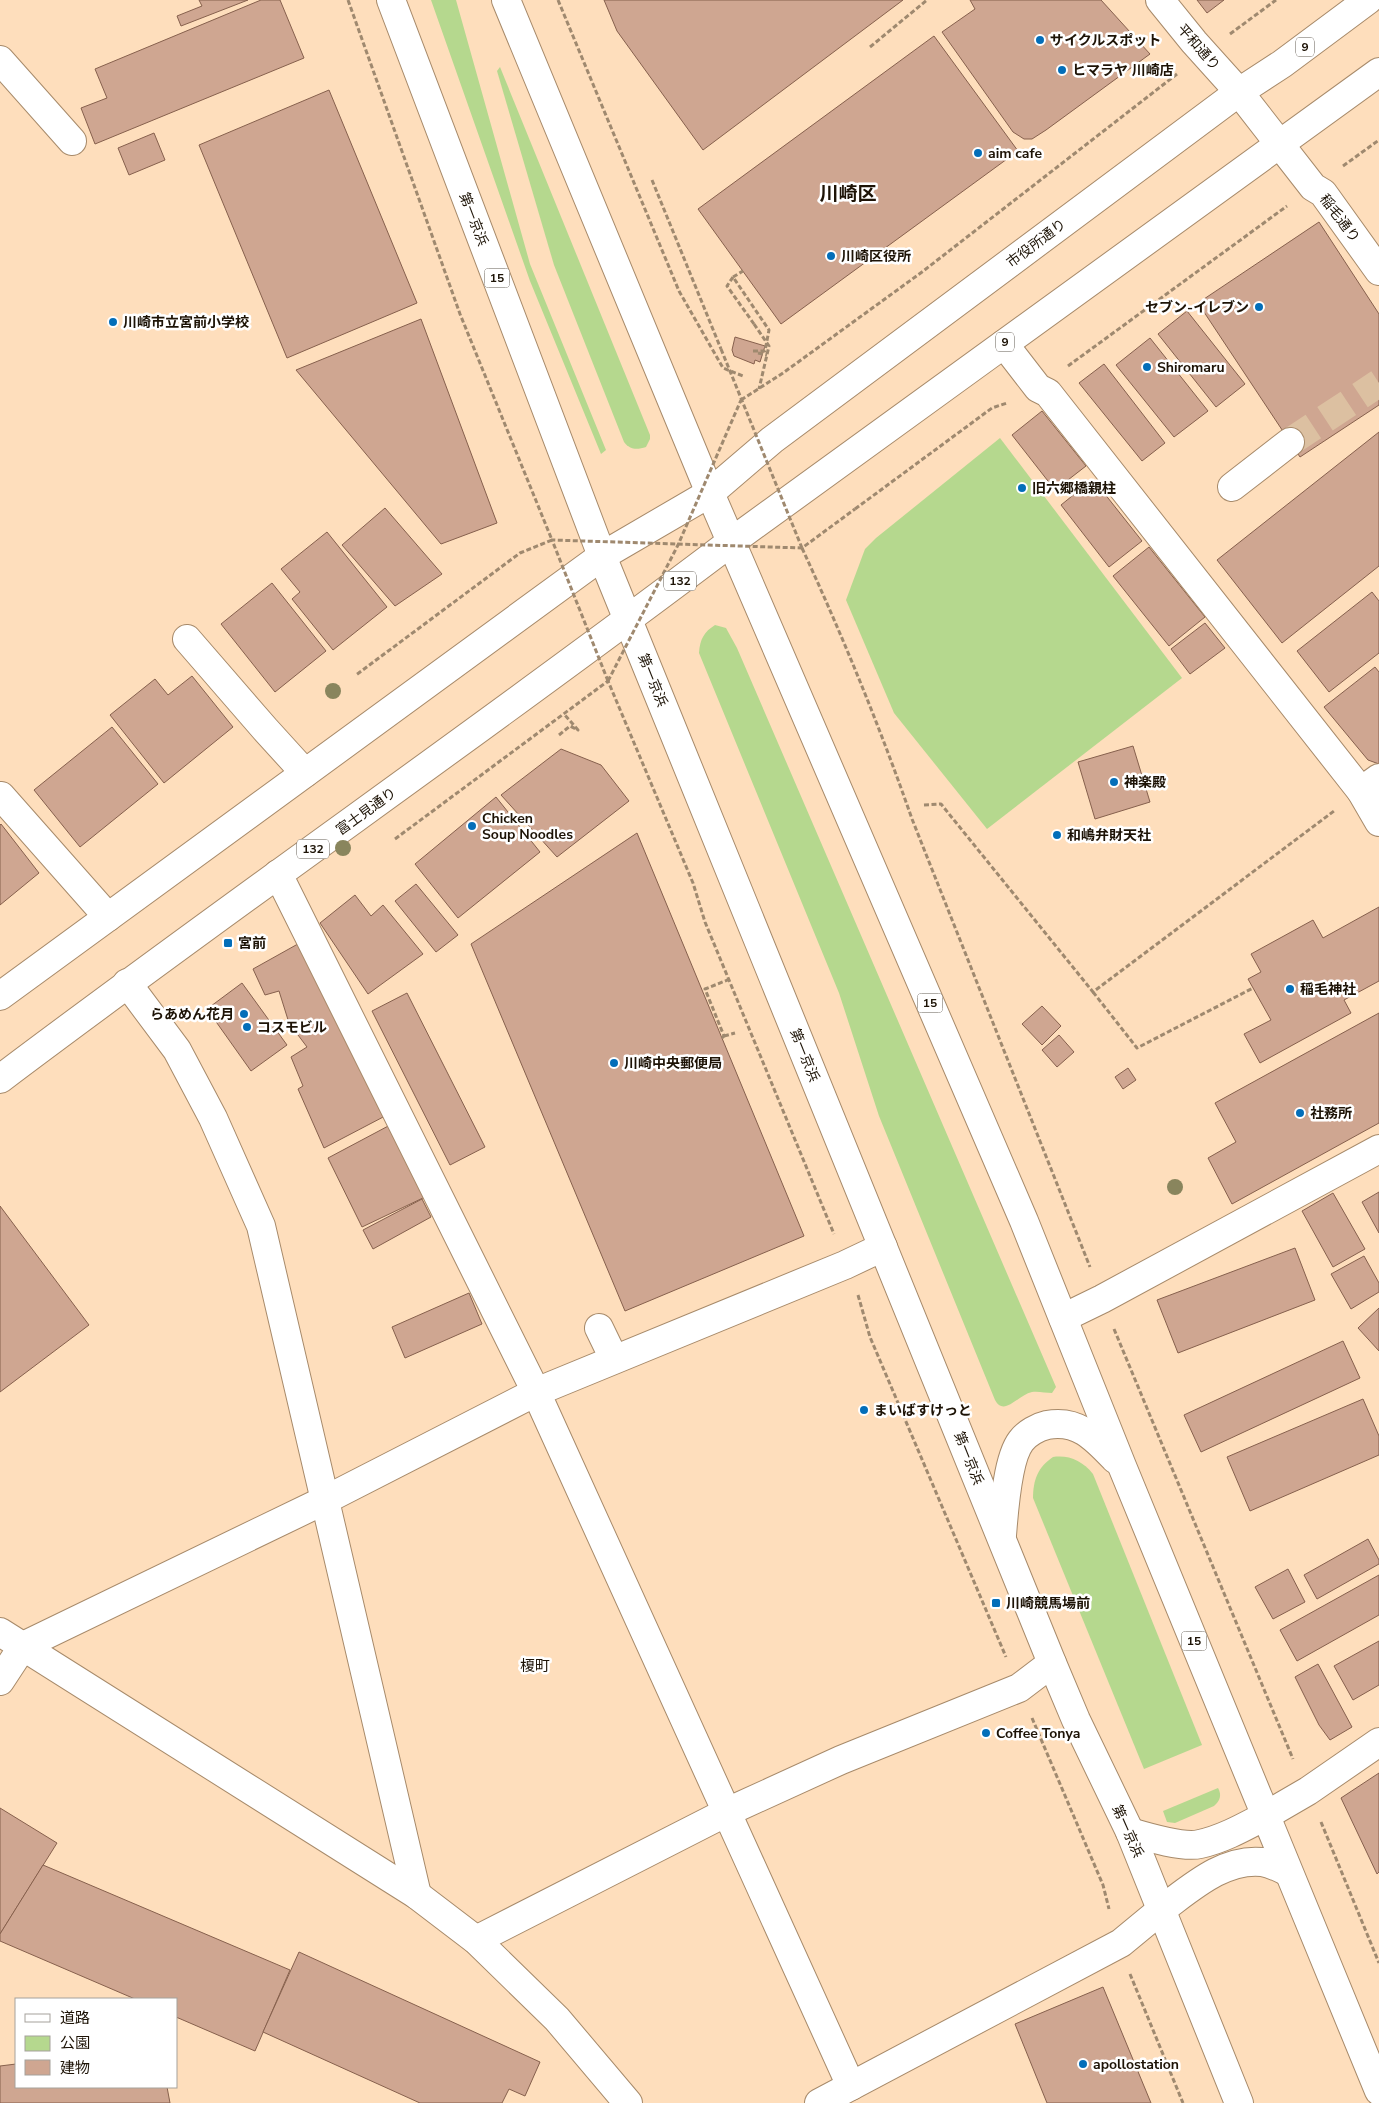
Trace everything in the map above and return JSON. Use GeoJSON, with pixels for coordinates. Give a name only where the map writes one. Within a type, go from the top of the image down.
{"type":"FeatureCollection","features":[{"type":"Feature","properties":{"kind":"main road","name":"第一京浜"},"geometry":{"type":"LineString","coordinates":[[391,0],[602,556],[1052,1662],[1076,1720],[1130,1832],[1239,2103]]}},
{"type":"Feature","properties":{"kind":"main road","name":"平和通り"},"geometry":{"type":"LineString","coordinates":[[1160,0],[1280,143]]}},
{"type":"Feature","properties":{"kind":"main road","name":"市役所通り"},"geometry":{"type":"LineString","coordinates":[[602,556],[710,494],[780,434],[1239,92],[1282,64],[1368,0]]}},
{"type":"Feature","properties":{"kind":"main road","name":"15"},"geometry":{"type":"LineString","coordinates":[[512,3],[710,494],[1024,1221],[1122,1466],[1379,2091]]}},
{"type":"Feature","properties":{"kind":"main road"},"geometry":{"type":"LineString","coordinates":[[0,60],[72,141]]}},
{"type":"Feature","properties":{"kind":"main road","name":"9"},"geometry":{"type":"LineString","coordinates":[[731,542],[1379,72]]}},
{"type":"Feature","properties":{"kind":"main road","name":"稲毛通り"},"geometry":{"type":"LineString","coordinates":[[1280,143],[1313,187],[1323,193],[1379,271]]}},
{"type":"Feature","properties":{"kind":"main road"},"geometry":{"type":"LineString","coordinates":[[1004,344],[1038,388],[1048,393],[1370,785],[1379,822]]}},
{"type":"Feature","properties":{"kind":"main road"},"geometry":{"type":"LineString","coordinates":[[1232,487],[1290,442]]}},
{"type":"Feature","properties":{"kind":"main road","name":"富士見通り"},"geometry":{"type":"LineString","coordinates":[[0,1079],[127,983],[628,620],[731,542]]}},
{"type":"Feature","properties":{"kind":"main road"},"geometry":{"type":"LineString","coordinates":[[0,996],[602,556]]}},
{"type":"Feature","properties":{"kind":"main road"},"geometry":{"type":"LineString","coordinates":[[187,639],[305,773]]}},
{"type":"Feature","properties":{"kind":"main road"},"geometry":{"type":"LineString","coordinates":[[1,796],[108,917]]}},
{"type":"Feature","properties":{"kind":"main road"},"geometry":{"type":"LineString","coordinates":[[278,874],[536,1392],[851,2086]]}},
{"type":"Feature","properties":{"kind":"main road"},"geometry":{"type":"LineString","coordinates":[[127,983],[177,1050],[213,1118],[261,1226],[417,1895]]}},
{"type":"Feature","properties":{"kind":"main road"},"geometry":{"type":"LineString","coordinates":[[1063,1318],[1102,1299],[1379,1149]]}},
{"type":"Feature","properties":{"kind":"main road"},"geometry":{"type":"LineString","coordinates":[[0,1681],[23,1646],[324,1500],[536,1392],[832,1271],[883,1247]]}},
{"type":"Feature","properties":{"kind":"main road"},"geometry":{"type":"LineString","coordinates":[[599,1328],[614,1359]]}},
{"type":"Feature","properties":{"kind":"main road"},"geometry":{"type":"LineString","coordinates":[[1002,1540],[1012,1465],[1021,1441],[1039,1426],[1061,1422],[1078,1428],[1096,1439],[1122,1466]]}},
{"type":"Feature","properties":{"kind":"main road"},"geometry":{"type":"LineString","coordinates":[[0,1632],[417,1895],[476,1940],[557,2019],[628,2103]]}},
{"type":"Feature","properties":{"kind":"main road"},"geometry":{"type":"LineString","coordinates":[[476,1940],[839,1755],[1019,1688],[1052,1662]]}},
{"type":"Feature","properties":{"kind":"main road"},"geometry":{"type":"LineString","coordinates":[[1130,1832],[1163,1841],[1198,1844],[1233,1832],[1308,1791],[1379,1742]]}},
{"type":"Feature","properties":{"kind":"main road"},"geometry":{"type":"LineString","coordinates":[[820,2103],[1121,1943],[1161,1910],[1206,1877],[1238,1864],[1263,1862],[1288,1872]]}},
{"type":"Feature","properties":{"kind":"path"},"geometry":{"type":"LineString","coordinates":[[348,0],[460,314],[608,681],[693,883],[705,922],[835,1236]]}},
{"type":"Feature","properties":{"kind":"path"},"geometry":{"type":"LineString","coordinates":[[558,0],[679,291],[723,368],[743,376]]}},
{"type":"Feature","properties":{"kind":"path"},"geometry":{"type":"LineString","coordinates":[[870,47],[927,0]]}},
{"type":"Feature","properties":{"kind":"path"},"geometry":{"type":"LineString","coordinates":[[395,839],[608,681],[678,545],[741,400],[922,272],[1204,53],[1276,0]]}},
{"type":"Feature","properties":{"kind":"path"},"geometry":{"type":"LineString","coordinates":[[356,675],[520,553],[552,540],[802,548],[992,408],[999,407],[1038,388],[1379,140]]}},
{"type":"Feature","properties":{"kind":"path"},"geometry":{"type":"LineString","coordinates":[[652,180],[802,548],[829,607],[894,767],[912,819],[1102,1299],[1280,1731],[1308,1791],[1379,1963]]}},
{"type":"Feature","properties":{"kind":"path"},"geometry":{"type":"LineString","coordinates":[[743,271],[733,277],[727,286],[769,346],[759,389]]}},
{"type":"Feature","properties":{"kind":"path"},"geometry":{"type":"LineString","coordinates":[[733,277],[769,330],[765,351],[753,351],[768,355]]}},
{"type":"Feature","properties":{"kind":"path"},"geometry":{"type":"LineString","coordinates":[[559,735],[570,726],[578,730],[564,714]]}},
{"type":"Feature","properties":{"kind":"path"},"geometry":{"type":"LineString","coordinates":[[1093,992],[1370,785]]}},
{"type":"Feature","properties":{"kind":"path"},"geometry":{"type":"LineString","coordinates":[[924,805],[940,804],[1137,1048],[1253,988]]}},
{"type":"Feature","properties":{"kind":"path"},"geometry":{"type":"LineString","coordinates":[[730,979],[705,989],[723,1037],[736,1033]]}},
{"type":"Feature","properties":{"kind":"path"},"geometry":{"type":"LineString","coordinates":[[856,1290],[870,1338],[1103,1885],[1110,1910]]}},
{"type":"Feature","properties":{"kind":"path"},"geometry":{"type":"LineString","coordinates":[[1130,1972],[1183,2103]]}},
{"type":"Feature","properties":{"kind":"green space"},"geometry":{"type":"Polygon","coordinates":[[[431,0],[456,0],[530,264],[606,450],[601,454],[530,281],[431,0]]]}},
{"type":"Feature","properties":{"kind":"green space"},"geometry":{"type":"Polygon","coordinates":[[[500,67],[650,435],[646,447],[634,449],[624,442],[554,265],[497,71],[500,67]]]}},
{"type":"Feature","properties":{"kind":"green space"},"geometry":{"type":"Polygon","coordinates":[[[1000,438],[1182,678],[987,829],[894,713],[846,600],[865,549],[876,538],[1000,438]]]}},
{"type":"Feature","properties":{"kind":"green space"},"geometry":{"type":"Polygon","coordinates":[[[715,625],[726,628],[737,648],[1056,1387],[1052,1393],[1032,1392],[1007,1406],[999,1405],[995,1400],[879,1116],[839,993],[699,653],[703,636],[715,625]]]}},
{"type":"Feature","properties":{"kind":"green space"},"geometry":{"type":"Polygon","coordinates":[[[1053,1457],[1065,1457],[1075,1460],[1093,1474],[1202,1745],[1144,1769],[1033,1498],[1037,1474],[1053,1457]]]}},
{"type":"Feature","properties":{"kind":"green space"},"geometry":{"type":"Polygon","coordinates":[[[1218,1788],[1220,1798],[1214,1806],[1175,1823],[1167,1822],[1163,1811],[1218,1788]]]}},
{"type":"Feature","properties":{"kind":"building"},"geometry":{"type":"Polygon","coordinates":[[[199,0],[248,0],[181,26],[177,16],[202,6],[199,0]]]}},
{"type":"Feature","properties":{"kind":"building"},"geometry":{"type":"Polygon","coordinates":[[[261,0],[280,0],[304,58],[95,144],[81,108],[107,98],[95,69],[261,0]]]}},
{"type":"Feature","properties":{"kind":"building"},"geometry":{"type":"Polygon","coordinates":[[[604,0],[903,0],[703,150],[617,31],[604,0]]]}},
{"type":"Feature","properties":{"kind":"building"},"geometry":{"type":"Polygon","coordinates":[[[970,0],[1101,0],[1150,54],[1046,130],[1032,139],[1024,139],[1013,132],[942,32],[975,9],[970,0]]]}},
{"type":"Feature","properties":{"kind":"building"},"geometry":{"type":"Polygon","coordinates":[[[1197,0],[1224,0],[1207,13],[1197,0]]]}},
{"type":"Feature","properties":{"kind":"building"},"geometry":{"type":"Polygon","coordinates":[[[934,36],[1018,151],[781,324],[698,209],[934,36]]]}},
{"type":"Feature","properties":{"kind":"building"},"geometry":{"type":"Polygon","coordinates":[[[329,90],[417,303],[287,358],[199,145],[329,90]]]}},
{"type":"Feature","properties":{"kind":"building"},"geometry":{"type":"Polygon","coordinates":[[[154,133],[165,160],[129,175],[118,148],[154,133]]]}},
{"type":"Feature","properties":{"kind":"building"},"geometry":{"type":"Polygon","coordinates":[[[1319,222],[1379,314],[1379,405],[1300,457],[1198,303],[1319,222]]]}},
{"type":"Feature","properties":{"kind":"building"},"geometry":{"type":"Polygon","coordinates":[[[1187,311],[1245,384],[1216,407],[1158,334],[1187,311]]]}},
{"type":"Feature","properties":{"kind":"building"},"geometry":{"type":"Polygon","coordinates":[[[421,319],[497,523],[441,544],[296,370],[421,319]]]}},
{"type":"Feature","properties":{"kind":"building"},"geometry":{"type":"Polygon","coordinates":[[[735,337],[765,346],[760,362],[755,360],[754,364],[734,356],[732,350],[735,337]]]}},
{"type":"Feature","properties":{"kind":"building"},"geometry":{"type":"Polygon","coordinates":[[[1150,338],[1208,411],[1174,437],[1116,365],[1150,338]]]}},
{"type":"Feature","properties":{"kind":"building"},"geometry":{"type":"Polygon","coordinates":[[[1104,364],[1165,443],[1142,461],[1079,383],[1104,364]]]}},
{"type":"Feature","properties":{"kind":"building"},"geometry":{"type":"Polygon","coordinates":[[[1042,411],[1086,466],[1055,490],[1012,435],[1042,411]]]}},
{"type":"Feature","properties":{"kind":"building"},"geometry":{"type":"Polygon","coordinates":[[[1379,432],[1379,566],[1282,643],[1217,560],[1379,432]]]}},
{"type":"Feature","properties":{"kind":"building"},"geometry":{"type":"Polygon","coordinates":[[[1093,479],[1142,541],[1109,567],[1061,505],[1093,479]]]}},
{"type":"Feature","properties":{"kind":"building"},"geometry":{"type":"Polygon","coordinates":[[[385,508],[442,574],[395,606],[342,545],[385,508]]]}},
{"type":"Feature","properties":{"kind":"building"},"geometry":{"type":"Polygon","coordinates":[[[327,532],[387,607],[333,650],[292,599],[300,592],[281,569],[327,532]]]}},
{"type":"Feature","properties":{"kind":"building"},"geometry":{"type":"Polygon","coordinates":[[[1149,547],[1205,617],[1169,646],[1113,576],[1149,547]]]}},
{"type":"Feature","properties":{"kind":"building"},"geometry":{"type":"Polygon","coordinates":[[[272,583],[326,651],[275,692],[221,624],[272,583]]]}},
{"type":"Feature","properties":{"kind":"building"},"geometry":{"type":"Polygon","coordinates":[[[1372,592],[1379,601],[1379,653],[1329,692],[1297,651],[1372,592]]]}},
{"type":"Feature","properties":{"kind":"building"},"geometry":{"type":"Polygon","coordinates":[[[1205,623],[1225,648],[1190,674],[1171,649],[1205,623]]]}},
{"type":"Feature","properties":{"kind":"building"},"geometry":{"type":"Polygon","coordinates":[[[1375,667],[1379,672],[1379,764],[1368,760],[1324,707],[1375,667]]]}},
{"type":"Feature","properties":{"kind":"building"},"geometry":{"type":"Polygon","coordinates":[[[192,676],[233,727],[164,783],[110,715],[155,679],[168,695],[192,676]]]}},
{"type":"Feature","properties":{"kind":"building"},"geometry":{"type":"Polygon","coordinates":[[[112,727],[158,784],[80,847],[34,790],[112,727]]]}},
{"type":"Feature","properties":{"kind":"building","name":"神楽殿"},"geometry":{"type":"Polygon","coordinates":[[[1133,746],[1150,802],[1095,819],[1078,762],[1133,746]]]}},
{"type":"Feature","properties":{"kind":"building"},"geometry":{"type":"Polygon","coordinates":[[[561,749],[601,765],[629,801],[557,857],[501,795],[561,749]]]}},
{"type":"Feature","properties":{"kind":"building"},"geometry":{"type":"Polygon","coordinates":[[[496,797],[540,852],[458,918],[415,864],[496,797]]]}},
{"type":"Feature","properties":{"kind":"building"},"geometry":{"type":"Polygon","coordinates":[[[0,825],[39,873],[0,905],[0,825]]]}},
{"type":"Feature","properties":{"kind":"building"},"geometry":{"type":"Polygon","coordinates":[[[637,833],[804,1236],[625,1311],[471,944],[637,833]]]}},
{"type":"Feature","properties":{"kind":"building"},"geometry":{"type":"Polygon","coordinates":[[[416,884],[458,935],[436,952],[395,901],[416,884]]]}},
{"type":"Feature","properties":{"kind":"building"},"geometry":{"type":"Polygon","coordinates":[[[355,895],[371,916],[383,905],[423,954],[368,994],[320,923],[355,895]]]}},
{"type":"Feature","properties":{"kind":"building"},"geometry":{"type":"Polygon","coordinates":[[[1379,907],[1379,981],[1344,1000],[1351,1013],[1260,1063],[1244,1034],[1271,1020],[1248,979],[1261,972],[1251,954],[1313,920],[1323,938],[1379,907]]]}},
{"type":"Feature","properties":{"kind":"building"},"geometry":{"type":"Polygon","coordinates":[[[305,940],[387,1115],[324,1148],[298,1089],[303,1086],[291,1057],[307,1047],[289,1023],[279,991],[265,995],[253,969],[305,940]]]}},
{"type":"Feature","properties":{"kind":"building","name":"コスモビル"},"geometry":{"type":"Polygon","coordinates":[[[242,983],[287,1045],[251,1071],[207,1009],[242,983]]]}},
{"type":"Feature","properties":{"kind":"building"},"geometry":{"type":"Polygon","coordinates":[[[407,993],[485,1147],[450,1165],[372,1011],[407,993]]]}},
{"type":"Feature","properties":{"kind":"building"},"geometry":{"type":"Polygon","coordinates":[[[1042,1006],[1061,1026],[1042,1045],[1022,1024],[1042,1006]]]}},
{"type":"Feature","properties":{"kind":"building","name":"社務所"},"geometry":{"type":"Polygon","coordinates":[[[1379,1013],[1379,1123],[1232,1204],[1208,1158],[1236,1142],[1215,1103],[1379,1013]]]}},
{"type":"Feature","properties":{"kind":"building"},"geometry":{"type":"Polygon","coordinates":[[[1059,1035],[1074,1052],[1057,1067],[1042,1050],[1059,1035]]]}},
{"type":"Feature","properties":{"kind":"building"},"geometry":{"type":"Polygon","coordinates":[[[1128,1068],[1136,1080],[1123,1089],[1115,1077],[1128,1068]]]}},
{"type":"Feature","properties":{"kind":"building"},"geometry":{"type":"Polygon","coordinates":[[[392,1124],[425,1197],[362,1227],[328,1158],[392,1124]]]}},
{"type":"Feature","properties":{"kind":"building"},"geometry":{"type":"Polygon","coordinates":[[[1379,1192],[1379,1233],[1362,1202],[1379,1192]]]}},
{"type":"Feature","properties":{"kind":"building"},"geometry":{"type":"Polygon","coordinates":[[[1333,1193],[1365,1249],[1333,1267],[1302,1211],[1333,1193]]]}},
{"type":"Feature","properties":{"kind":"building"},"geometry":{"type":"Polygon","coordinates":[[[422,1199],[431,1217],[373,1249],[363,1230],[422,1199]]]}},
{"type":"Feature","properties":{"kind":"building"},"geometry":{"type":"Polygon","coordinates":[[[0,1206],[89,1325],[0,1392],[0,1206]]]}},
{"type":"Feature","properties":{"kind":"building"},"geometry":{"type":"Polygon","coordinates":[[[1295,1248],[1315,1300],[1178,1353],[1157,1300],[1295,1248]]]}},
{"type":"Feature","properties":{"kind":"building"},"geometry":{"type":"Polygon","coordinates":[[[1364,1256],[1379,1283],[1379,1292],[1351,1309],[1331,1274],[1364,1256]]]}},
{"type":"Feature","properties":{"kind":"building"},"geometry":{"type":"Polygon","coordinates":[[[469,1293],[482,1324],[405,1358],[392,1327],[469,1293]]]}},
{"type":"Feature","properties":{"kind":"building"},"geometry":{"type":"Polygon","coordinates":[[[1379,1308],[1379,1351],[1358,1328],[1379,1308]]]}},
{"type":"Feature","properties":{"kind":"building"},"geometry":{"type":"Polygon","coordinates":[[[1343,1341],[1360,1378],[1201,1452],[1184,1415],[1343,1341]]]}},
{"type":"Feature","properties":{"kind":"building"},"geometry":{"type":"Polygon","coordinates":[[[1363,1399],[1379,1436],[1379,1455],[1250,1511],[1227,1457],[1363,1399]]]}},
{"type":"Feature","properties":{"kind":"building"},"geometry":{"type":"Polygon","coordinates":[[[1368,1539],[1379,1560],[1379,1564],[1317,1599],[1304,1575],[1368,1539]]]}},
{"type":"Feature","properties":{"kind":"building"},"geometry":{"type":"Polygon","coordinates":[[[1288,1569],[1305,1602],[1273,1619],[1255,1587],[1288,1569]]]}},
{"type":"Feature","properties":{"kind":"building"},"geometry":{"type":"Polygon","coordinates":[[[1379,1575],[1379,1615],[1297,1661],[1280,1630],[1379,1575]]]}},
{"type":"Feature","properties":{"kind":"building"},"geometry":{"type":"Polygon","coordinates":[[[1379,1641],[1379,1685],[1353,1700],[1334,1666],[1379,1641]]]}},
{"type":"Feature","properties":{"kind":"building"},"geometry":{"type":"Polygon","coordinates":[[[1318,1664],[1352,1727],[1330,1740],[1319,1725],[1295,1677],[1318,1664]]]}},
{"type":"Feature","properties":{"kind":"building"},"geometry":{"type":"Polygon","coordinates":[[[1379,1773],[1379,1872],[1377,1874],[1341,1798],[1379,1773]]]}},
{"type":"Feature","properties":{"kind":"building"},"geometry":{"type":"Polygon","coordinates":[[[0,1808],[57,1843],[0,1934],[0,1808]]]}},
{"type":"Feature","properties":{"kind":"building"},"geometry":{"type":"Polygon","coordinates":[[[43,1865],[290,1970],[255,2051],[178,2018],[178,1998],[133,1998],[0,1941],[0,1934],[43,1865]]]}},
{"type":"Feature","properties":{"kind":"building"},"geometry":{"type":"Polygon","coordinates":[[[299,1952],[540,2062],[525,2096],[509,2089],[502,2103],[420,2103],[263,2032],[299,1952]]]}},
{"type":"Feature","properties":{"kind":"building","name":"apollostation"},"geometry":{"type":"Polygon","coordinates":[[[1103,1987],[1151,2103],[1047,2103],[1015,2024],[1103,1987]]]}},
{"type":"Feature","properties":{"kind":"building"},"geometry":{"type":"Polygon","coordinates":[[[15,2064],[15,2088],[167,2088],[170,2103],[0,2103],[0,2066],[15,2064]]]}},
{"type":"Feature","properties":{"kind":"tunnel"},"geometry":{"type":"LineString","coordinates":[[1290,442],[1379,383]]}},
{"type":"Feature","properties":{"kind":"place","name":"サイクルスポット"},"geometry":{"type":"Point","coordinates":[1040,40]}},
{"type":"Feature","properties":{"kind":"place","name":"ヒマラヤ 川崎店"},"geometry":{"type":"Point","coordinates":[1062,70]}},
{"type":"Feature","properties":{"kind":"place","name":"aim cafe"},"geometry":{"type":"Point","coordinates":[978,153]}},
{"type":"Feature","properties":{"kind":"place","name":"川崎区役所"},"geometry":{"type":"Point","coordinates":[831,256]}},
{"type":"Feature","properties":{"kind":"place","name":"セブン-イレブン"},"geometry":{"type":"Point","coordinates":[1259,307]}},
{"type":"Feature","properties":{"kind":"place","name":"川崎市立宮前小学校"},"geometry":{"type":"Point","coordinates":[113,322]}},
{"type":"Feature","properties":{"kind":"place","name":"Shiromaru"},"geometry":{"type":"Point","coordinates":[1147,367]}},
{"type":"Feature","properties":{"kind":"place","name":"旧六郷橋親柱"},"geometry":{"type":"Point","coordinates":[1022,488]}},
{"type":"Feature","properties":{"kind":"place","name":"神楽殿"},"geometry":{"type":"Point","coordinates":[1114,782]}},
{"type":"Feature","properties":{"kind":"place","name":"Chicken Soup Noodles"},"geometry":{"type":"Point","coordinates":[472,826]}},
{"type":"Feature","properties":{"kind":"place","name":"和嶋弁財天社"},"geometry":{"type":"Point","coordinates":[1057,835]}},
{"type":"Feature","properties":{"kind":"place","name":"宮前"},"geometry":{"type":"Point","coordinates":[228,943]}},
{"type":"Feature","properties":{"kind":"place","name":"稲毛神社"},"geometry":{"type":"Point","coordinates":[1290,989]}},
{"type":"Feature","properties":{"kind":"place","name":"らあめん花月"},"geometry":{"type":"Point","coordinates":[244,1014]}},
{"type":"Feature","properties":{"kind":"place","name":"コスモビル"},"geometry":{"type":"Point","coordinates":[247,1027]}},
{"type":"Feature","properties":{"kind":"place","name":"川崎中央郵便局"},"geometry":{"type":"Point","coordinates":[614,1063]}},
{"type":"Feature","properties":{"kind":"place","name":"社務所"},"geometry":{"type":"Point","coordinates":[1300,1113]}},
{"type":"Feature","properties":{"kind":"place","name":"まいばすけっと"},"geometry":{"type":"Point","coordinates":[864,1410]}},
{"type":"Feature","properties":{"kind":"place","name":"川崎競馬場前"},"geometry":{"type":"Point","coordinates":[996,1603]}},
{"type":"Feature","properties":{"kind":"place","name":"Coffee Tonya"},"geometry":{"type":"Point","coordinates":[986,1733]}},
{"type":"Feature","properties":{"kind":"place","name":"apollostation"},"geometry":{"type":"Point","coordinates":[1083,2064]}},
{"type":"Feature","properties":{"kind":"district","name":"川崎区"},"geometry":{"type":"Point","coordinates":[848,193]}},
{"type":"Feature","properties":{"kind":"district","name":"榎町"},"geometry":{"type":"Point","coordinates":[535,1666]}}]}
